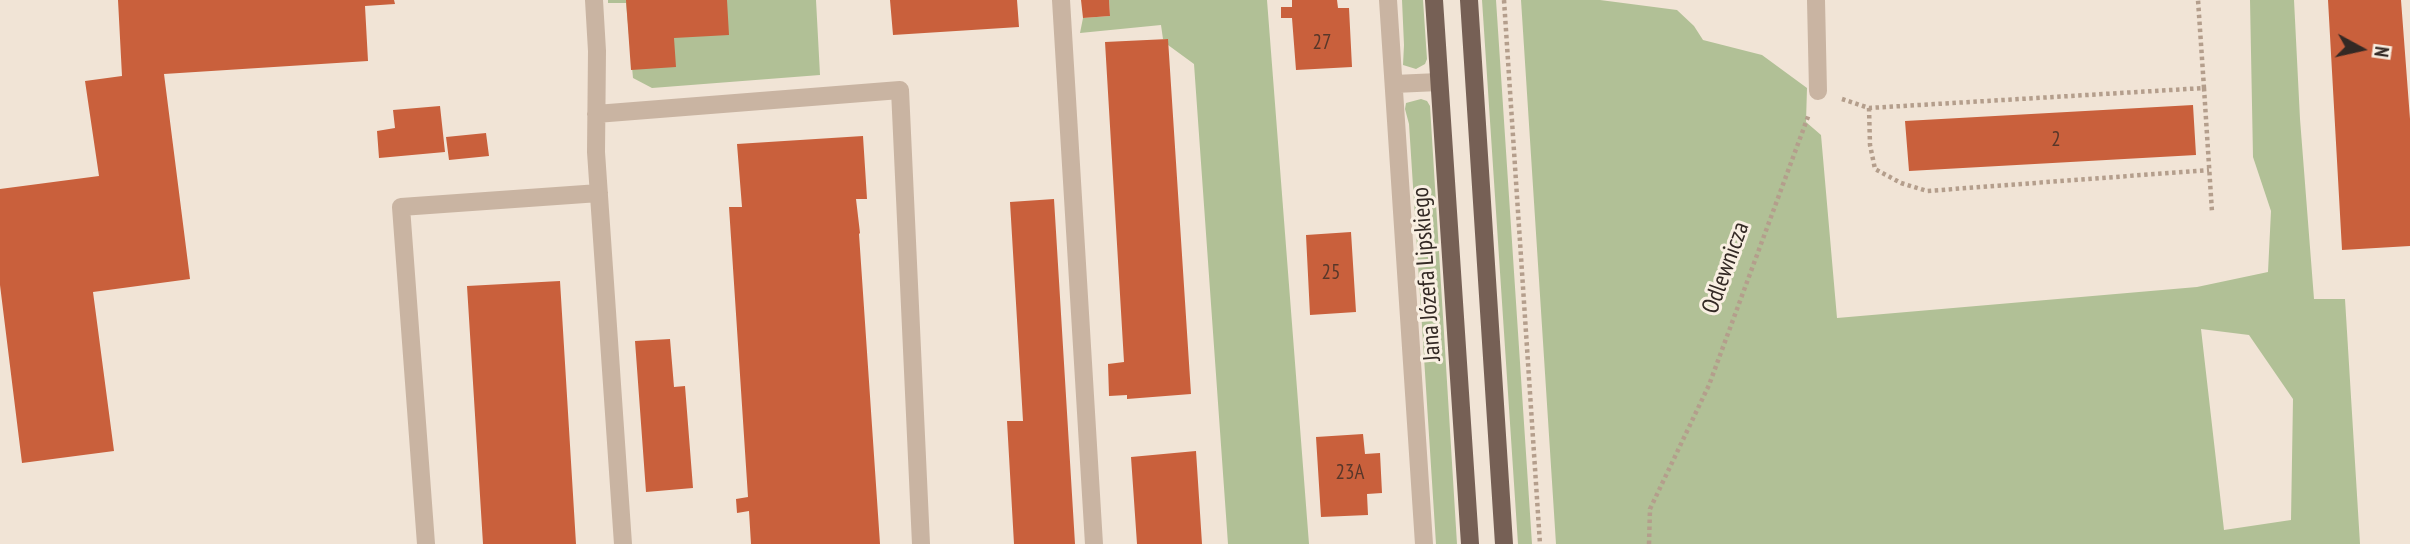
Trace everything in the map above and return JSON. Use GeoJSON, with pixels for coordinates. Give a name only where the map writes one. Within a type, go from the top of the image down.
{"type":"FeatureCollection","features":[{"type":"Feature","properties":{"kind":"main road","name":"Jana Józefa Lipskiego"},"geometry":{"type":"LineString","coordinates":[[1434,0],[1470,544]]}},
{"type":"Feature","properties":{"kind":"main road"},"geometry":{"type":"LineString","coordinates":[[1469,0],[1504,544]]}},
{"type":"Feature","properties":{"kind":"street"},"geometry":{"type":"LineString","coordinates":[[594,0],[599,193],[623,544]]}},
{"type":"Feature","properties":{"kind":"street"},"geometry":{"type":"LineString","coordinates":[[1061,0],[1094,544]]}},
{"type":"Feature","properties":{"kind":"street"},"geometry":{"type":"LineString","coordinates":[[1388,0],[1424,544]]}},
{"type":"Feature","properties":{"kind":"street"},"geometry":{"type":"LineString","coordinates":[[1816,0],[1818,91]]}},
{"type":"Feature","properties":{"kind":"street"},"geometry":{"type":"LineString","coordinates":[[1394,84],[1439,82]]}},
{"type":"Feature","properties":{"kind":"street"},"geometry":{"type":"LineString","coordinates":[[596,114],[900,90],[921,544]]}},
{"type":"Feature","properties":{"kind":"street"},"geometry":{"type":"LineString","coordinates":[[426,544],[401,207],[599,193]]}},
{"type":"Feature","properties":{"kind":"path"},"geometry":{"type":"LineString","coordinates":[[1504,0],[1540,544]]}},
{"type":"Feature","properties":{"kind":"path"},"geometry":{"type":"LineString","coordinates":[[2198,0],[2212,212]]}},
{"type":"Feature","properties":{"kind":"path"},"geometry":{"type":"LineString","coordinates":[[1818,91],[1869,108],[2204,88]]}},
{"type":"Feature","properties":{"kind":"path","name":"Odlewnicza"},"geometry":{"type":"LineString","coordinates":[[1648,544],[1650,509],[1709,385],[1818,91]]}},
{"type":"Feature","properties":{"kind":"path"},"geometry":{"type":"LineString","coordinates":[[1869,108],[1870,145],[1875,169],[1901,183],[1927,191],[2209,170]]}},
{"type":"Feature","properties":{"kind":"green space"},"geometry":{"type":"Polygon","coordinates":[[[608,0],[816,0],[820,75],[652,88],[633,78],[626,3],[608,3],[608,0]]]}},
{"type":"Feature","properties":{"kind":"green space"},"geometry":{"type":"Polygon","coordinates":[[[1109,0],[1267,0],[1309,544],[1228,544],[1194,64],[1168,45],[1167,39],[1163,39],[1161,25],[1080,33],[1083,18],[1110,16],[1109,0]]]}},
{"type":"Feature","properties":{"kind":"green space"},"geometry":{"type":"Polygon","coordinates":[[[1402,0],[1423,0],[1427,59],[1425,64],[1416,69],[1403,65],[1402,0]]]}},
{"type":"Feature","properties":{"kind":"green space"},"geometry":{"type":"Polygon","coordinates":[[[1482,0],[1496,0],[1532,544],[1518,544],[1482,0]]]}},
{"type":"Feature","properties":{"kind":"green space"},"geometry":{"type":"Polygon","coordinates":[[[1521,0],[1600,0],[1677,10],[1694,26],[1703,40],[1762,55],[1807,88],[1806,122],[1821,135],[1837,318],[2197,287],[2268,272],[2271,211],[2253,157],[2250,0],[2294,0],[2314,299],[2345,299],[2360,544],[1556,544],[1521,0]],[[2201,329],[2224,530],[2291,520],[2293,399],[2249,335],[2201,329]]]}},
{"type":"Feature","properties":{"kind":"green space"},"geometry":{"type":"Polygon","coordinates":[[[1421,99],[1427,101],[1430,106],[1457,544],[1436,544],[1409,124],[1405,109],[1406,103],[1421,99]]]}},
{"type":"Feature","properties":{"kind":"building"},"geometry":{"type":"Polygon","coordinates":[[[118,0],[394,0],[395,4],[365,6],[368,61],[164,74],[190,279],[93,292],[114,451],[22,463],[0,285],[0,189],[99,176],[85,81],[122,76],[118,0]]]}},
{"type":"Feature","properties":{"kind":"building"},"geometry":{"type":"Polygon","coordinates":[[[626,0],[727,0],[729,35],[674,38],[676,67],[631,70],[626,0]]]}},
{"type":"Feature","properties":{"kind":"building"},"geometry":{"type":"Polygon","coordinates":[[[890,0],[1017,0],[1019,27],[893,35],[890,0]]]}},
{"type":"Feature","properties":{"kind":"building"},"geometry":{"type":"Polygon","coordinates":[[[1081,0],[1109,0],[1110,16],[1083,18],[1081,0]]]}},
{"type":"Feature","properties":{"kind":"building"},"geometry":{"type":"Polygon","coordinates":[[[1292,0],[1337,0],[1338,8],[1349,8],[1352,67],[1296,70],[1292,18],[1281,18],[1281,7],[1292,7],[1292,0]]]}},
{"type":"Feature","properties":{"kind":"building"},"geometry":{"type":"Polygon","coordinates":[[[2328,0],[2401,0],[2410,119],[2410,246],[2342,250],[2328,0]]]}},
{"type":"Feature","properties":{"kind":"building"},"geometry":{"type":"Polygon","coordinates":[[[1168,39],[1191,394],[1127,399],[1127,395],[1109,396],[1108,364],[1124,362],[1105,42],[1168,39]]]}},
{"type":"Feature","properties":{"kind":"building"},"geometry":{"type":"Polygon","coordinates":[[[2193,105],[2196,155],[1909,171],[1905,121],[2193,105]]]}},
{"type":"Feature","properties":{"kind":"building"},"geometry":{"type":"Polygon","coordinates":[[[440,106],[445,152],[379,158],[377,131],[395,128],[393,110],[440,106]]]}},
{"type":"Feature","properties":{"kind":"building"},"geometry":{"type":"Polygon","coordinates":[[[486,133],[489,156],[449,160],[446,137],[486,133]]]}},
{"type":"Feature","properties":{"kind":"building"},"geometry":{"type":"Polygon","coordinates":[[[863,136],[867,199],[856,199],[880,544],[751,544],[749,511],[737,513],[736,499],[748,497],[729,207],[742,207],[737,144],[863,136]]]}},
{"type":"Feature","properties":{"kind":"building"},"geometry":{"type":"Polygon","coordinates":[[[1054,199],[1075,544],[1014,544],[1007,421],[1023,421],[1010,202],[1054,199]]]}},
{"type":"Feature","properties":{"kind":"building"},"geometry":{"type":"Polygon","coordinates":[[[1351,232],[1356,312],[1310,315],[1306,235],[1351,232]]]}},
{"type":"Feature","properties":{"kind":"building"},"geometry":{"type":"Polygon","coordinates":[[[560,281],[576,544],[483,544],[467,286],[560,281]]]}},
{"type":"Feature","properties":{"kind":"building"},"geometry":{"type":"Polygon","coordinates":[[[670,339],[674,387],[685,386],[693,488],[646,492],[635,341],[670,339]]]}},
{"type":"Feature","properties":{"kind":"building"},"geometry":{"type":"Polygon","coordinates":[[[1363,434],[1365,454],[1380,453],[1382,493],[1367,494],[1368,515],[1321,517],[1316,437],[1363,434]]]}},
{"type":"Feature","properties":{"kind":"building"},"geometry":{"type":"Polygon","coordinates":[[[1196,451],[1202,544],[1137,544],[1131,457],[1196,451]]]}}]}
